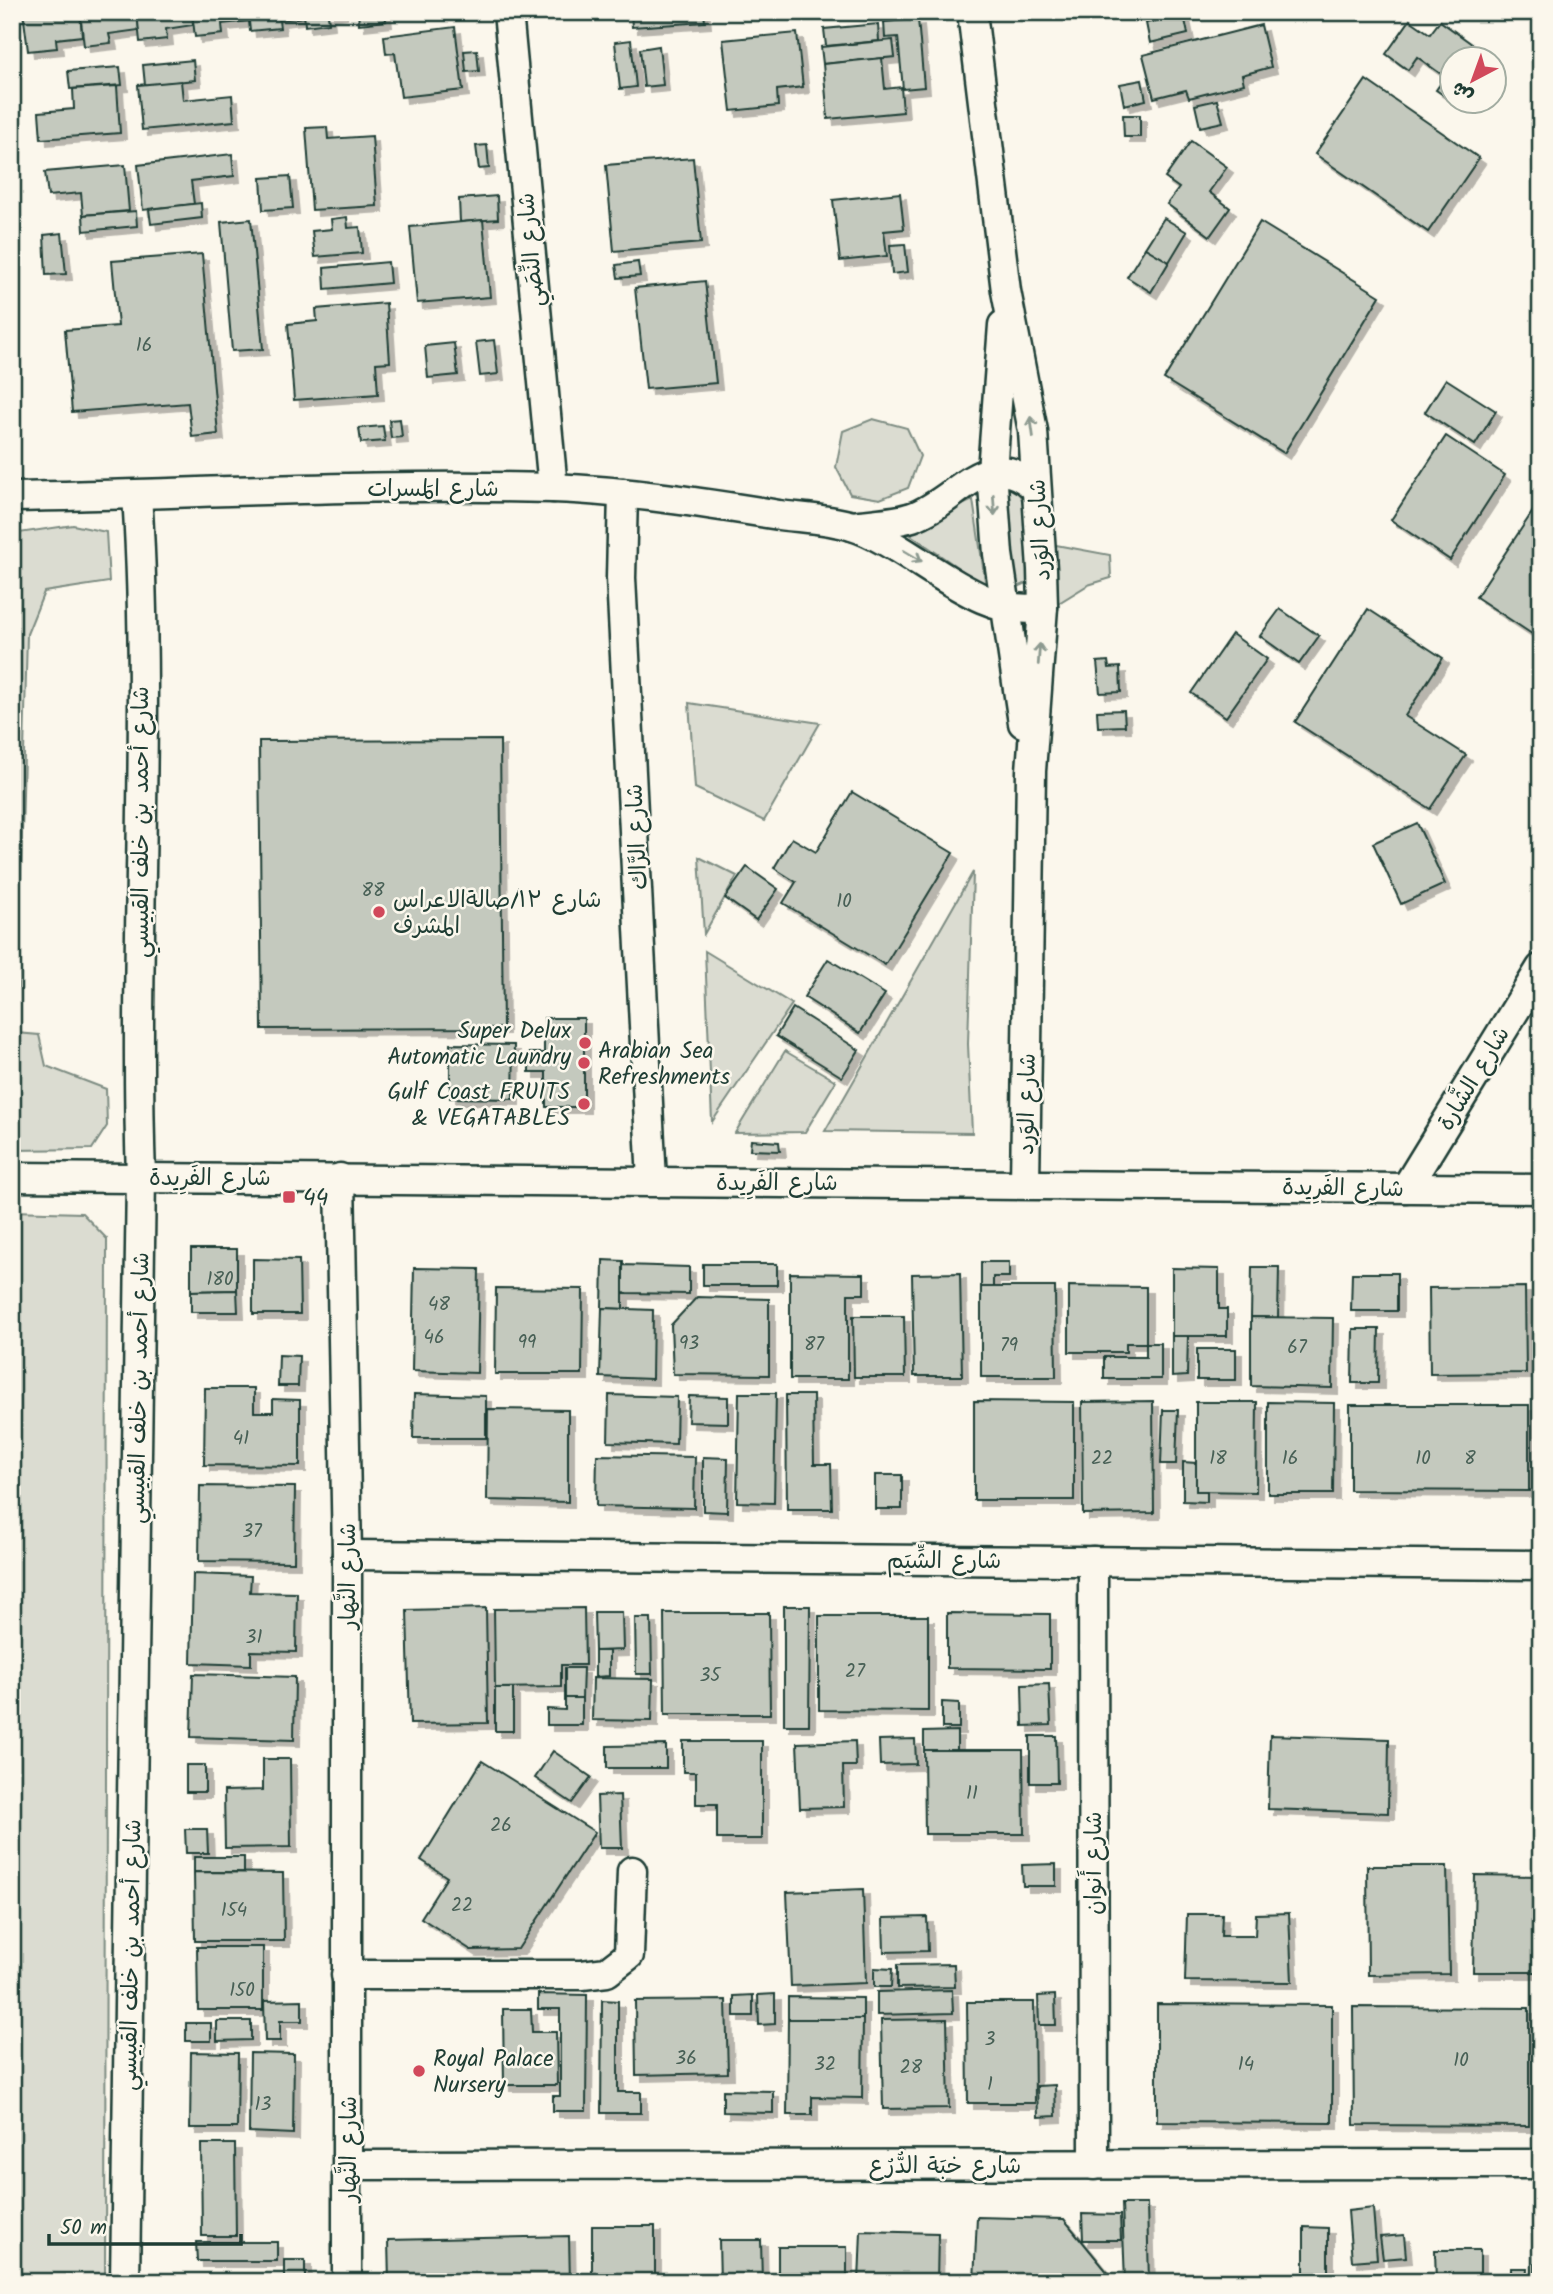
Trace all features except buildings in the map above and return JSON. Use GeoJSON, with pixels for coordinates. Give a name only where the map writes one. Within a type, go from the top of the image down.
{"type":"FeatureCollection","features":[{"type":"Feature","properties":{"kind":"street","name":"شارع النِّصَي"},"geometry":{"type":"LineString","coordinates":[[508,12],[553,488]]}},
{"type":"Feature","properties":{"kind":"street","name":"شارع الوَرد"},"geometry":{"type":"LineString","coordinates":[[972,12],[1006,291],[1033,431],[1043,607],[1031,771],[1025,1184]]}},
{"type":"Feature","properties":{"kind":"street","name":"شارع الوَرد"},"geometry":{"type":"LineString","coordinates":[[1006,291],[992,471],[1004,606],[1031,771]]}},
{"type":"Feature","properties":{"kind":"street","name":"شارع المَسرات"},"geometry":{"type":"LineString","coordinates":[[12,497],[361,488],[553,488],[623,493],[852,526],[911,517],[940,504],[979,475],[992,471]]}},
{"type":"Feature","properties":{"kind":"street"},"geometry":{"type":"LineString","coordinates":[[992,471],[1014,472],[1036,488]]}},
{"type":"Feature","properties":{"kind":"street","name":"شارع الرَّاك"},"geometry":{"type":"LineString","coordinates":[[623,493],[621,578],[652,1181]]}},
{"type":"Feature","properties":{"kind":"street","name":"شارع أحمد بن خلف القبيسي"},"geometry":{"type":"LineString","coordinates":[[125,2282],[141,1177],[138,1091],[141,585],[136,495]]}},
{"type":"Feature","properties":{"kind":"street","name":"شارع المَسرات"},"geometry":{"type":"LineString","coordinates":[[852,526],[901,549],[980,597],[1018,610],[1043,607]]}},
{"type":"Feature","properties":{"kind":"street","name":"شارع الشَّارة"},"geometry":{"type":"LineString","coordinates":[[1406,1188],[1541,968]]}},
{"type":"Feature","properties":{"kind":"street","name":"شارع الفَرِيدة"},"geometry":{"type":"LineString","coordinates":[[12,1177],[1541,1189]]}},
{"type":"Feature","properties":{"kind":"street","name":"شارع النَّهار"},"geometry":{"type":"LineString","coordinates":[[340,1178],[347,1555],[347,2282]]}},
{"type":"Feature","properties":{"kind":"street","name":"شارع الشِّيَم"},"geometry":{"type":"LineString","coordinates":[[347,1555],[1541,1566]]}},
{"type":"Feature","properties":{"kind":"street","name":"شارع أَنوان"},"geometry":{"type":"LineString","coordinates":[[1093,1561],[1094,2165]]}},
{"type":"Feature","properties":{"kind":"street"},"geometry":{"type":"LineString","coordinates":[[346,1975],[582,1975],[607,1972],[629,1955],[632,1871]]}},
{"type":"Feature","properties":{"kind":"street","name":"شارع خبَة الدُّرُع"},"geometry":{"type":"LineString","coordinates":[[349,2165],[1541,2164]]}},
{"type":"Feature","properties":{"kind":"shaded area"},"geometry":{"type":"Polygon","coordinates":[[[873,419],[907,428],[920,456],[908,488],[880,499],[850,494],[836,467],[843,431],[873,419]]]}},
{"type":"Feature","properties":{"kind":"shaded area"},"geometry":{"type":"Polygon","coordinates":[[[1012,487],[1024,504],[1030,539],[1031,573],[1027,583],[1018,587],[1011,585],[1003,490],[1012,487]]]}},
{"type":"Feature","properties":{"kind":"shaded area"},"geometry":{"type":"Polygon","coordinates":[[[973,500],[986,587],[905,531],[973,500]]]}},
{"type":"Feature","properties":{"kind":"shaded area"},"geometry":{"type":"Polygon","coordinates":[[[73,525],[106,532],[109,582],[44,592],[27,634],[17,1033],[39,1035],[46,1066],[106,1089],[107,1126],[92,1149],[12,1150],[12,534],[73,525]]]}},
{"type":"Feature","properties":{"kind":"shaded area"},"geometry":{"type":"Polygon","coordinates":[[[1056,545],[1110,555],[1111,578],[1088,585],[1057,604],[1056,545]]]}},
{"type":"Feature","properties":{"kind":"shaded area"},"geometry":{"type":"Polygon","coordinates":[[[689,703],[820,723],[764,821],[695,788],[689,703]]]}},
{"type":"Feature","properties":{"kind":"shaded area"},"geometry":{"type":"Polygon","coordinates":[[[699,857],[737,876],[704,934],[699,857]]]}},
{"type":"Feature","properties":{"kind":"shaded area"},"geometry":{"type":"Polygon","coordinates":[[[973,872],[968,1044],[972,1133],[825,1131],[973,872]]]}},
{"type":"Feature","properties":{"kind":"shaded area"},"geometry":{"type":"Polygon","coordinates":[[[705,951],[792,1004],[712,1122],[705,951]]]}},
{"type":"Feature","properties":{"kind":"shaded area"},"geometry":{"type":"Polygon","coordinates":[[[785,1051],[836,1081],[805,1132],[735,1133],[785,1051]]]}},
{"type":"Feature","properties":{"kind":"shaded area"},"geometry":{"type":"Polygon","coordinates":[[[12,1211],[82,1213],[107,1239],[105,2282],[12,2282],[12,1211]]]}},
{"type":"Feature","properties":{"kind":"place","name":"شارع ١٣/صالةالاعراس المشرف"},"geometry":{"type":"Point","coordinates":[379,912]}},
{"type":"Feature","properties":{"kind":"place","name":"Super Delux Automatic Laundry"},"geometry":{"type":"Point","coordinates":[585,1043]}},
{"type":"Feature","properties":{"kind":"place","name":"Arabian Sea Refreshments"},"geometry":{"type":"Point","coordinates":[584,1063]}},
{"type":"Feature","properties":{"kind":"place","name":"Gulf Coast FRUITS & VEGATABLES"},"geometry":{"type":"Point","coordinates":[584,1104]}},
{"type":"Feature","properties":{"kind":"place","name":"44"},"geometry":{"type":"Point","coordinates":[289,1197]}},
{"type":"Feature","properties":{"kind":"place","name":"Royal Palace Nursery"},"geometry":{"type":"Point","coordinates":[419,2071]}}]}
